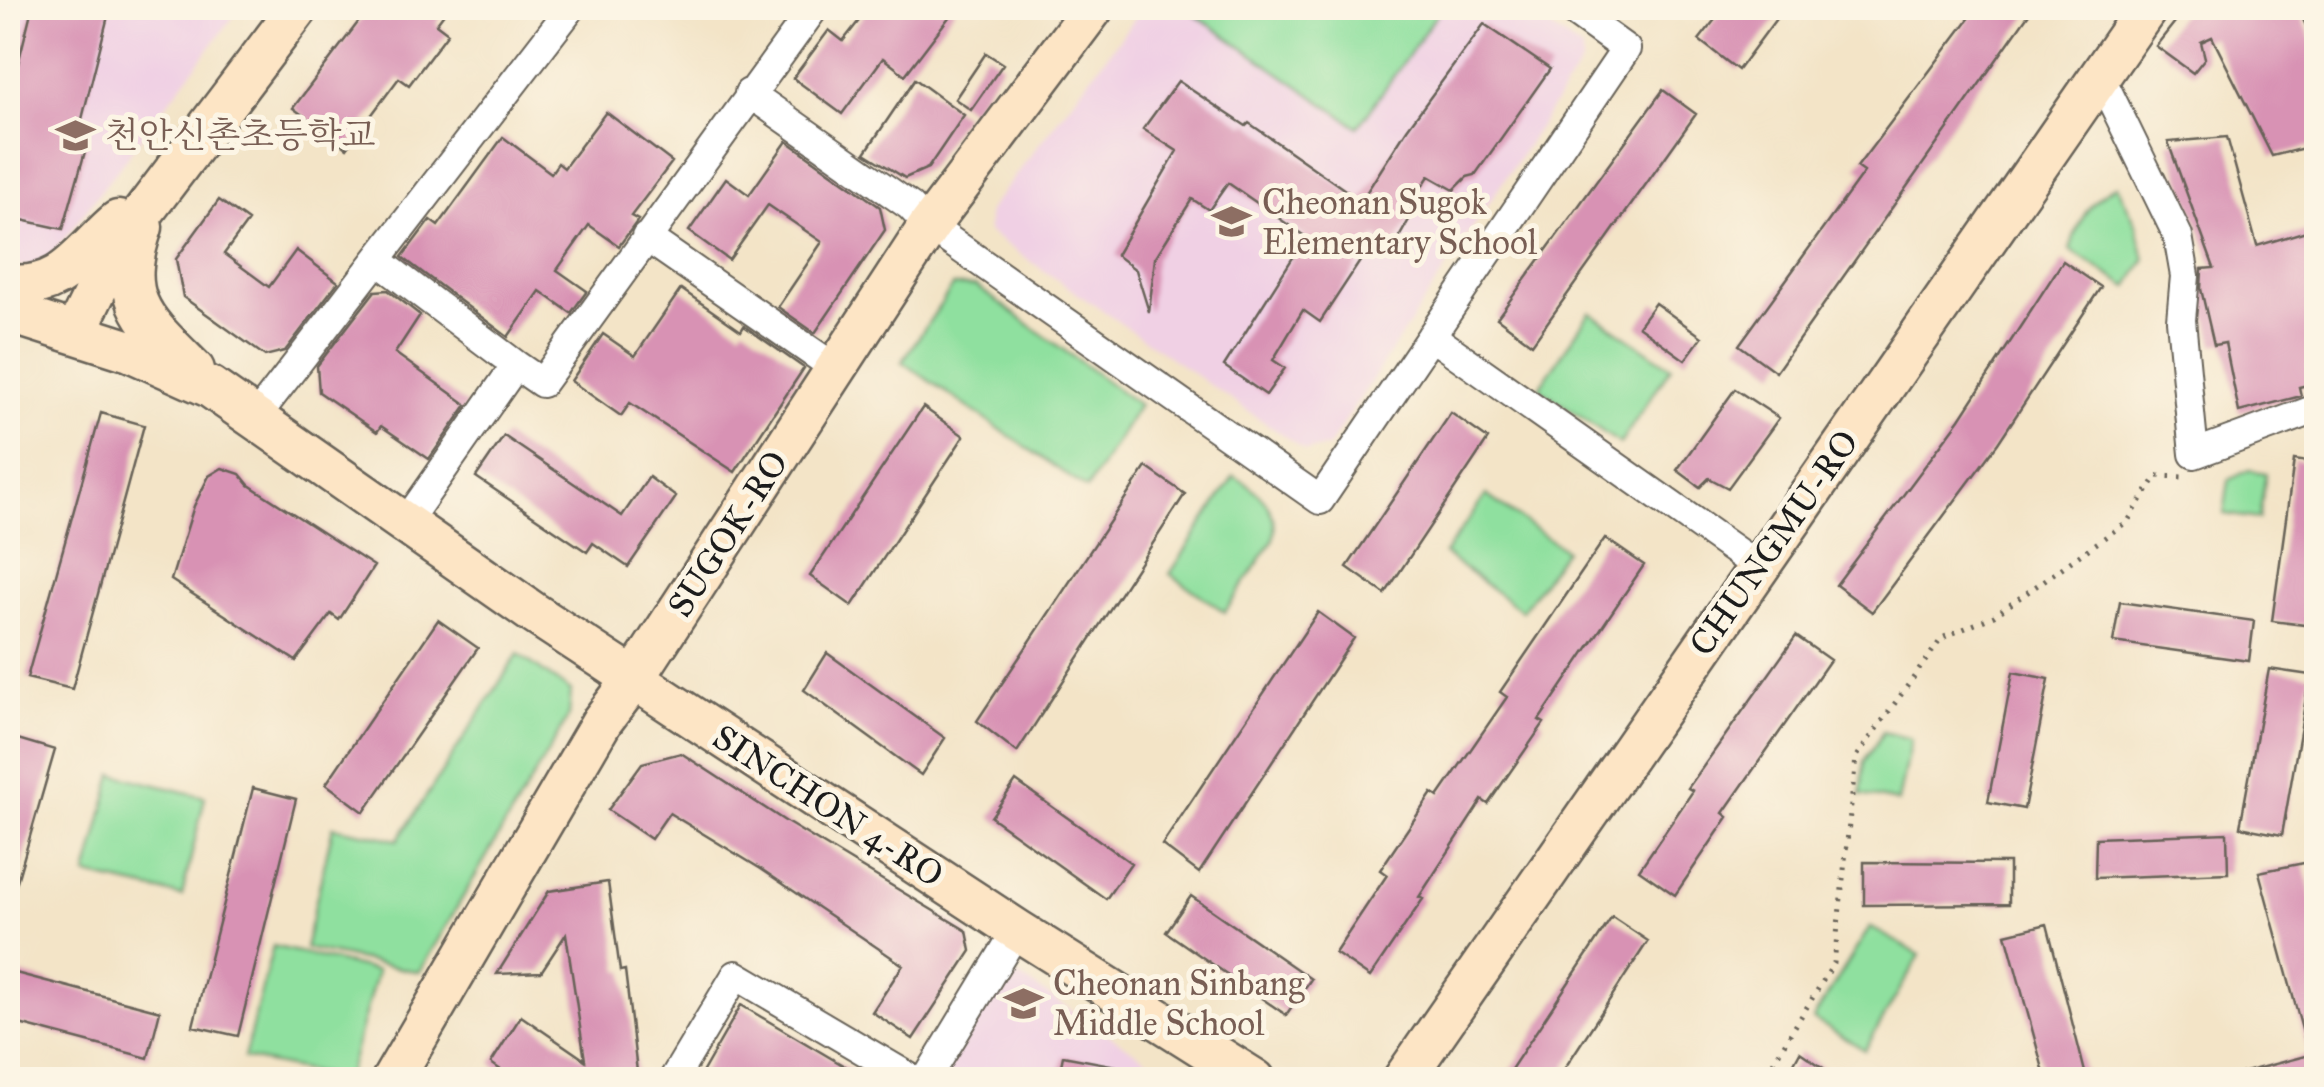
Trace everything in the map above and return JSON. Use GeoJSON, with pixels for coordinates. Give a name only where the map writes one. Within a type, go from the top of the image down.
{"type":"FeatureCollection","features":[{"type":"Feature","properties":{"kind":"street"},"geometry":{"type":"LineString","coordinates":[[76,332],[117,246],[298,8]]}},
{"type":"Feature","properties":{"kind":"street"},"geometry":{"type":"LineString","coordinates":[[255,418],[572,8]]}},
{"type":"Feature","properties":{"kind":"street"},"geometry":{"type":"LineString","coordinates":[[377,260],[542,384],[814,8]]}},
{"type":"Feature","properties":{"kind":"street","name":"SUGOK-RO"},"geometry":{"type":"LineString","coordinates":[[392,1080],[602,721],[634,679],[929,226],[1094,8]]}},
{"type":"Feature","properties":{"kind":"street"},"geometry":{"type":"LineString","coordinates":[[749,93],[910,206],[929,226],[1320,500],[1626,49],[1569,8]]}},
{"type":"Feature","properties":{"kind":"street","name":"CHUNGMU-RO"},"geometry":{"type":"LineString","coordinates":[[1403,1080],[2146,8]]}},
{"type":"Feature","properties":{"kind":"street"},"geometry":{"type":"LineString","coordinates":[[2100,76],[2178,236],[2185,276],[2181,320],[2194,454],[2316,410]]}},
{"type":"Feature","properties":{"kind":"street"},"geometry":{"type":"LineString","coordinates":[[8,285],[34,286],[60,276],[118,221],[151,201]]}},
{"type":"Feature","properties":{"kind":"street"},"geometry":{"type":"LineString","coordinates":[[151,201],[131,259],[133,291],[144,320],[210,387]]}},
{"type":"Feature","properties":{"kind":"street"},"geometry":{"type":"LineString","coordinates":[[646,236],[834,368]]}},
{"type":"Feature","properties":{"kind":"street","name":"SINCHON 4-RO"},"geometry":{"type":"LineString","coordinates":[[8,312],[76,332],[210,387],[404,525],[634,679],[1017,930],[1256,1080]]}},
{"type":"Feature","properties":{"kind":"street"},"geometry":{"type":"LineString","coordinates":[[1431,336],[1757,566]]}},
{"type":"Feature","properties":{"kind":"street"},"geometry":{"type":"LineString","coordinates":[[404,525],[516,365]]}},
{"type":"Feature","properties":{"kind":"street"},"geometry":{"type":"LineString","coordinates":[[926,1080],[1017,930]]}},
{"type":"Feature","properties":{"kind":"street"},"geometry":{"type":"LineString","coordinates":[[673,1080],[736,974],[914,1080]]}},
{"type":"Feature","properties":{"kind":"path"},"geometry":{"type":"LineString","coordinates":[[1762,1080],[1834,963],[1856,758],[1864,746],[1942,638],[1994,616],[2128,521],[2157,476],[2196,478]]}},
{"type":"Feature","properties":{"kind":"shaded area","name":"천안신촌초등학교"},"geometry":{"type":"Polygon","coordinates":[[[8,8],[240,8],[40,271],[8,262],[8,8]]]}},
{"type":"Feature","properties":{"kind":"shaded area","name":"Cheonan Sugok Elementary School"},"geometry":{"type":"Polygon","coordinates":[[[1143,8],[1523,8],[1582,50],[1582,62],[1328,447],[1306,451],[988,232],[988,211],[1143,8]]]}},
{"type":"Feature","properties":{"kind":"shaded area","name":"Cheonan Sinbang Middle School"},"geometry":{"type":"Polygon","coordinates":[[[1001,976],[1020,977],[1177,1079],[941,1080],[1001,976]]]}},
{"type":"Feature","properties":{"kind":"green space"},"geometry":{"type":"Polygon","coordinates":[[[1185,8],[1441,8],[1358,127],[1185,8]]]}},
{"type":"Feature","properties":{"kind":"green space"},"geometry":{"type":"Polygon","coordinates":[[[2117,185],[2137,226],[2145,260],[2128,287],[2070,250],[2086,212],[2117,185]]]}},
{"type":"Feature","properties":{"kind":"green space"},"geometry":{"type":"Polygon","coordinates":[[[953,286],[976,286],[1139,405],[1087,489],[902,362],[953,286]]]}},
{"type":"Feature","properties":{"kind":"green space"},"geometry":{"type":"Polygon","coordinates":[[[1590,312],[1671,367],[1620,444],[1539,388],[1590,312]]]}},
{"type":"Feature","properties":{"kind":"green space"},"geometry":{"type":"Polygon","coordinates":[[[2249,470],[2266,473],[2259,519],[2224,514],[2229,480],[2249,470]]]}},
{"type":"Feature","properties":{"kind":"green space"},"geometry":{"type":"Polygon","coordinates":[[[1234,476],[1266,502],[1274,529],[1273,540],[1225,612],[1170,574],[1234,476]]]}},
{"type":"Feature","properties":{"kind":"green space"},"geometry":{"type":"Polygon","coordinates":[[[1486,495],[1565,550],[1522,611],[1444,554],[1486,495]]]}},
{"type":"Feature","properties":{"kind":"green space"},"geometry":{"type":"Polygon","coordinates":[[[518,654],[571,691],[569,716],[419,972],[305,948],[333,827],[398,840],[518,654]]]}},
{"type":"Feature","properties":{"kind":"green space"},"geometry":{"type":"Polygon","coordinates":[[[1883,732],[1911,739],[1898,802],[1861,795],[1864,762],[1883,732]]]}},
{"type":"Feature","properties":{"kind":"green space"},"geometry":{"type":"Polygon","coordinates":[[[113,774],[205,797],[182,896],[87,875],[113,774]]]}},
{"type":"Feature","properties":{"kind":"green space"},"geometry":{"type":"Polygon","coordinates":[[[1870,927],[1920,955],[1865,1050],[1813,1019],[1870,927]]]}},
{"type":"Feature","properties":{"kind":"green space"},"geometry":{"type":"Polygon","coordinates":[[[273,946],[377,971],[347,1079],[244,1058],[273,946]]]}},
{"type":"Feature","properties":{"kind":"building"},"geometry":{"type":"Polygon","coordinates":[[[32,8],[110,8],[77,139],[88,141],[63,229],[8,217],[8,92],[32,8]]]}},
{"type":"Feature","properties":{"kind":"building"},"geometry":{"type":"Polygon","coordinates":[[[369,8],[448,8],[436,24],[448,33],[409,85],[399,78],[347,148],[293,108],[369,8]]]}},
{"type":"Feature","properties":{"kind":"building"},"geometry":{"type":"Polygon","coordinates":[[[869,8],[956,8],[905,75],[883,58],[842,114],[793,78],[829,30],[843,41],[869,8]]]}},
{"type":"Feature","properties":{"kind":"building"},"geometry":{"type":"Polygon","coordinates":[[[1724,8],[1784,8],[1738,70],[1699,40],[1724,8]]]}},
{"type":"Feature","properties":{"kind":"building"},"geometry":{"type":"Polygon","coordinates":[[[1977,8],[2033,8],[1776,372],[1739,345],[1864,172],[1857,167],[1977,8]]]}},
{"type":"Feature","properties":{"kind":"building"},"geometry":{"type":"Polygon","coordinates":[[[2186,8],[2298,8],[2316,48],[2316,145],[2272,156],[2212,37],[2201,42],[2205,58],[2193,73],[2156,46],[2186,8]]]}},
{"type":"Feature","properties":{"kind":"building"},"geometry":{"type":"Polygon","coordinates":[[[1484,24],[1550,69],[1475,175],[1467,177],[1454,190],[1429,176],[1404,215],[1410,218],[1393,248],[1376,237],[1320,322],[1303,310],[1273,360],[1285,368],[1266,395],[1224,366],[1306,237],[1228,183],[1209,210],[1192,199],[1155,258],[1149,312],[1136,270],[1116,255],[1177,151],[1143,129],[1178,81],[1246,126],[1249,123],[1361,201],[1407,129],[1484,24]]]}},
{"type":"Feature","properties":{"kind":"building"},"geometry":{"type":"Polygon","coordinates":[[[986,53],[1003,64],[971,110],[955,99],[986,53]]]}},
{"type":"Feature","properties":{"kind":"building"},"geometry":{"type":"Polygon","coordinates":[[[915,79],[964,115],[928,168],[905,178],[865,153],[915,79]]]}},
{"type":"Feature","properties":{"kind":"building"},"geometry":{"type":"Polygon","coordinates":[[[1663,90],[1696,114],[1532,344],[1497,318],[1663,90]]]}},
{"type":"Feature","properties":{"kind":"building"},"geometry":{"type":"Polygon","coordinates":[[[606,112],[672,162],[631,216],[638,220],[619,246],[589,225],[557,270],[587,291],[571,313],[540,291],[508,337],[402,257],[430,220],[438,226],[503,137],[551,173],[558,163],[564,168],[606,112]]]}},
{"type":"Feature","properties":{"kind":"building"},"geometry":{"type":"Polygon","coordinates":[[[2227,137],[2257,246],[2316,228],[2316,383],[2299,387],[2301,396],[2239,412],[2225,343],[2214,345],[2201,289],[2202,269],[2214,268],[2168,142],[2227,137]]]}},
{"type":"Feature","properties":{"kind":"building"},"geometry":{"type":"Polygon","coordinates":[[[787,141],[880,207],[885,230],[815,333],[778,307],[822,242],[768,205],[729,260],[689,231],[726,178],[749,195],[787,141]]]}},
{"type":"Feature","properties":{"kind":"building"},"geometry":{"type":"Polygon","coordinates":[[[219,200],[248,221],[224,254],[269,287],[296,250],[338,282],[285,351],[265,356],[183,297],[176,259],[219,200]]]}},
{"type":"Feature","properties":{"kind":"building"},"geometry":{"type":"Polygon","coordinates":[[[2063,261],[2101,287],[1998,443],[1872,612],[1836,585],[1960,419],[2063,261]]]}},
{"type":"Feature","properties":{"kind":"building"},"geometry":{"type":"Polygon","coordinates":[[[681,289],[804,368],[735,472],[630,403],[621,416],[571,381],[603,334],[635,356],[681,289]]]}},
{"type":"Feature","properties":{"kind":"building"},"geometry":{"type":"Polygon","coordinates":[[[388,290],[420,315],[395,353],[467,405],[429,459],[381,426],[377,432],[319,392],[317,366],[375,291],[388,290]]]}},
{"type":"Feature","properties":{"kind":"building"},"geometry":{"type":"Polygon","coordinates":[[[1655,303],[1702,337],[1685,360],[1638,326],[1655,303]]]}},
{"type":"Feature","properties":{"kind":"building"},"geometry":{"type":"Polygon","coordinates":[[[1735,389],[1779,418],[1728,488],[1709,478],[1700,487],[1677,470],[1735,389]]]}},
{"type":"Feature","properties":{"kind":"building"},"geometry":{"type":"Polygon","coordinates":[[[923,407],[964,436],[852,606],[810,576],[923,407]]]}},
{"type":"Feature","properties":{"kind":"building"},"geometry":{"type":"Polygon","coordinates":[[[101,413],[144,425],[72,689],[27,678],[101,413]]]}},
{"type":"Feature","properties":{"kind":"building"},"geometry":{"type":"Polygon","coordinates":[[[1451,413],[1488,439],[1385,594],[1347,567],[1451,413]]]}},
{"type":"Feature","properties":{"kind":"building"},"geometry":{"type":"Polygon","coordinates":[[[504,436],[622,516],[649,477],[676,497],[628,567],[593,543],[587,552],[476,477],[504,436]]]}},
{"type":"Feature","properties":{"kind":"building"},"geometry":{"type":"Polygon","coordinates":[[[2294,460],[2316,463],[2313,626],[2272,621],[2294,460]]]}},
{"type":"Feature","properties":{"kind":"building"},"geometry":{"type":"Polygon","coordinates":[[[1146,467],[1185,494],[1017,752],[977,721],[1146,467]]]}},
{"type":"Feature","properties":{"kind":"building"},"geometry":{"type":"Polygon","coordinates":[[[222,468],[240,474],[249,485],[374,566],[339,620],[331,614],[296,661],[171,580],[194,506],[209,476],[222,468]]]}},
{"type":"Feature","properties":{"kind":"building"},"geometry":{"type":"Polygon","coordinates":[[[1605,538],[1644,565],[1539,720],[1544,723],[1488,804],[1482,800],[1419,897],[1423,899],[1370,977],[1335,953],[1387,875],[1380,870],[1432,793],[1438,797],[1507,697],[1500,692],[1605,538]]]}},
{"type":"Feature","properties":{"kind":"building"},"geometry":{"type":"Polygon","coordinates":[[[2120,602],[2254,621],[2249,661],[2113,642],[2120,602]]]}},
{"type":"Feature","properties":{"kind":"building"},"geometry":{"type":"Polygon","coordinates":[[[1318,612],[1354,638],[1199,873],[1162,845],[1318,612]]]}},
{"type":"Feature","properties":{"kind":"building"},"geometry":{"type":"Polygon","coordinates":[[[438,620],[478,648],[364,812],[326,784],[438,620]]]}},
{"type":"Feature","properties":{"kind":"building"},"geometry":{"type":"Polygon","coordinates":[[[1796,636],[1830,660],[1723,813],[1728,817],[1675,895],[1639,870],[1693,791],[1688,788],[1796,636]]]}},
{"type":"Feature","properties":{"kind":"building"},"geometry":{"type":"Polygon","coordinates":[[[827,653],[945,738],[921,775],[804,690],[827,653]]]}},
{"type":"Feature","properties":{"kind":"building"},"geometry":{"type":"Polygon","coordinates":[[[2269,669],[2310,675],[2282,835],[2240,827],[2269,669]]]}},
{"type":"Feature","properties":{"kind":"building"},"geometry":{"type":"Polygon","coordinates":[[[2013,672],[2049,679],[2024,809],[1988,802],[2013,672]]]}},
{"type":"Feature","properties":{"kind":"building"},"geometry":{"type":"Polygon","coordinates":[[[11,737],[55,750],[13,895],[8,894],[11,737]]]}},
{"type":"Feature","properties":{"kind":"building"},"geometry":{"type":"Polygon","coordinates":[[[681,753],[967,931],[971,951],[913,1039],[872,1012],[903,965],[761,869],[669,813],[651,839],[608,810],[642,763],[681,753]]]}},
{"type":"Feature","properties":{"kind":"building"},"geometry":{"type":"Polygon","coordinates":[[[1016,781],[1131,863],[1106,899],[991,817],[1016,781]]]}},
{"type":"Feature","properties":{"kind":"building"},"geometry":{"type":"Polygon","coordinates":[[[253,788],[296,799],[238,1036],[193,1026],[253,788]]]}},
{"type":"Feature","properties":{"kind":"building"},"geometry":{"type":"Polygon","coordinates":[[[2227,833],[2228,873],[2095,878],[2096,838],[2227,833]]]}},
{"type":"Feature","properties":{"kind":"building"},"geometry":{"type":"Polygon","coordinates":[[[1864,862],[2009,863],[2009,904],[1864,905],[1864,862]]]}},
{"type":"Feature","properties":{"kind":"building"},"geometry":{"type":"Polygon","coordinates":[[[2304,863],[2316,915],[2316,1080],[2242,1080],[2241,1073],[2309,1055],[2259,872],[2304,863]]]}},
{"type":"Feature","properties":{"kind":"building"},"geometry":{"type":"Polygon","coordinates":[[[608,882],[620,971],[625,970],[638,1080],[515,1080],[491,1063],[521,1016],[585,1060],[566,934],[541,972],[497,974],[549,891],[608,882]]]}},
{"type":"Feature","properties":{"kind":"building"},"geometry":{"type":"Polygon","coordinates":[[[1191,896],[1311,979],[1286,1015],[1166,932],[1191,896]]]}},
{"type":"Feature","properties":{"kind":"building"},"geometry":{"type":"Polygon","coordinates":[[[1612,917],[1648,941],[1557,1080],[1504,1080],[1612,917]]]}},
{"type":"Feature","properties":{"kind":"building"},"geometry":{"type":"Polygon","coordinates":[[[2047,924],[2087,1080],[2046,1080],[2006,934],[2047,924]]]}},
{"type":"Feature","properties":{"kind":"building"},"geometry":{"type":"Polygon","coordinates":[[[8,971],[160,1011],[148,1058],[8,1021],[8,971]]]}},
{"type":"Feature","properties":{"kind":"building"},"geometry":{"type":"Polygon","coordinates":[[[741,1005],[868,1080],[698,1080],[741,1005]]]}},
{"type":"Feature","properties":{"kind":"building"},"geometry":{"type":"Polygon","coordinates":[[[1800,1052],[1841,1080],[1785,1080],[1800,1052]]]}},
{"type":"Feature","properties":{"kind":"building"},"geometry":{"type":"Polygon","coordinates":[[[1063,1056],[1132,1069],[1131,1080],[1058,1080],[1063,1056]]]}},
{"type":"Feature","properties":{"kind":"place","name":"천안신촌초등학교"},"geometry":{"type":"Point","coordinates":[75,135]}},
{"type":"Feature","properties":{"kind":"place","name":"Cheonan Sugok Elementary School"},"geometry":{"type":"Point","coordinates":[1232,222]}},
{"type":"Feature","properties":{"kind":"place","name":"Cheonan Sinbang Middle School"},"geometry":{"type":"Point","coordinates":[1023,1003]}}]}
